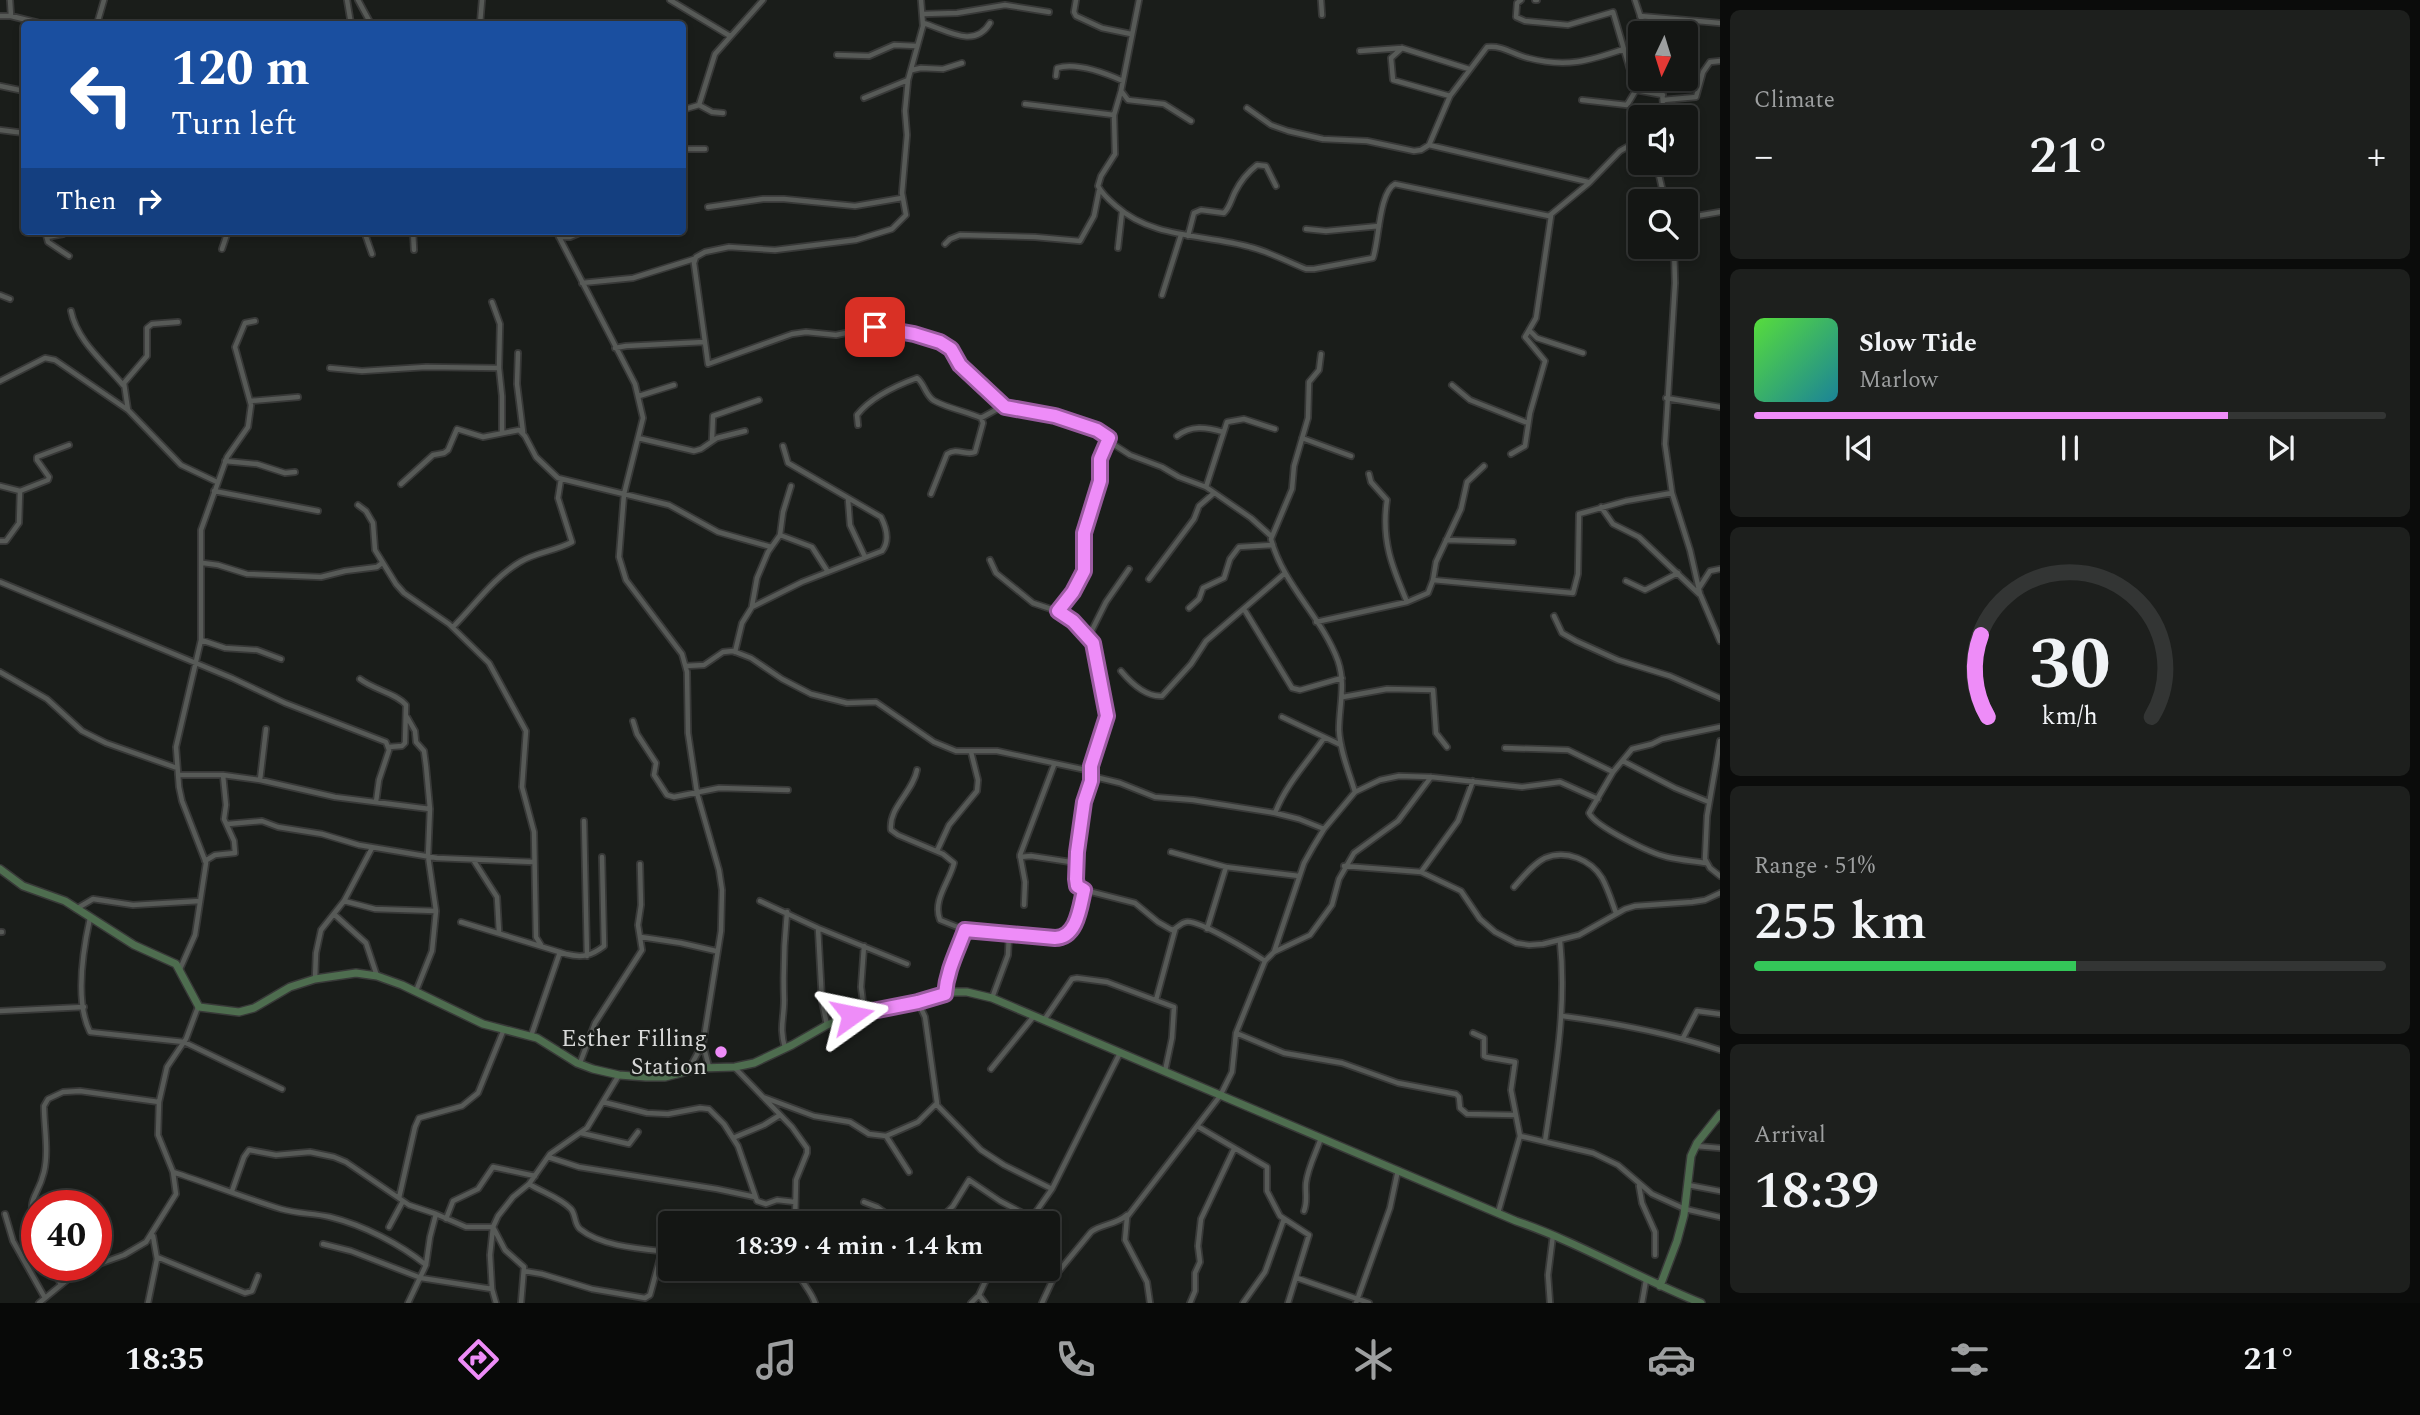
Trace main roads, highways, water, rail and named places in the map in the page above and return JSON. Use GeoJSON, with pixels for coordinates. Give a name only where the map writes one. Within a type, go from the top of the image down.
{"type":"FeatureCollection","features":[{"type":"Feature","properties":{"kind":"place","name":"Esther Filling Station"},"geometry":{"type":"Point","coordinates":[721,1052]}}]}
